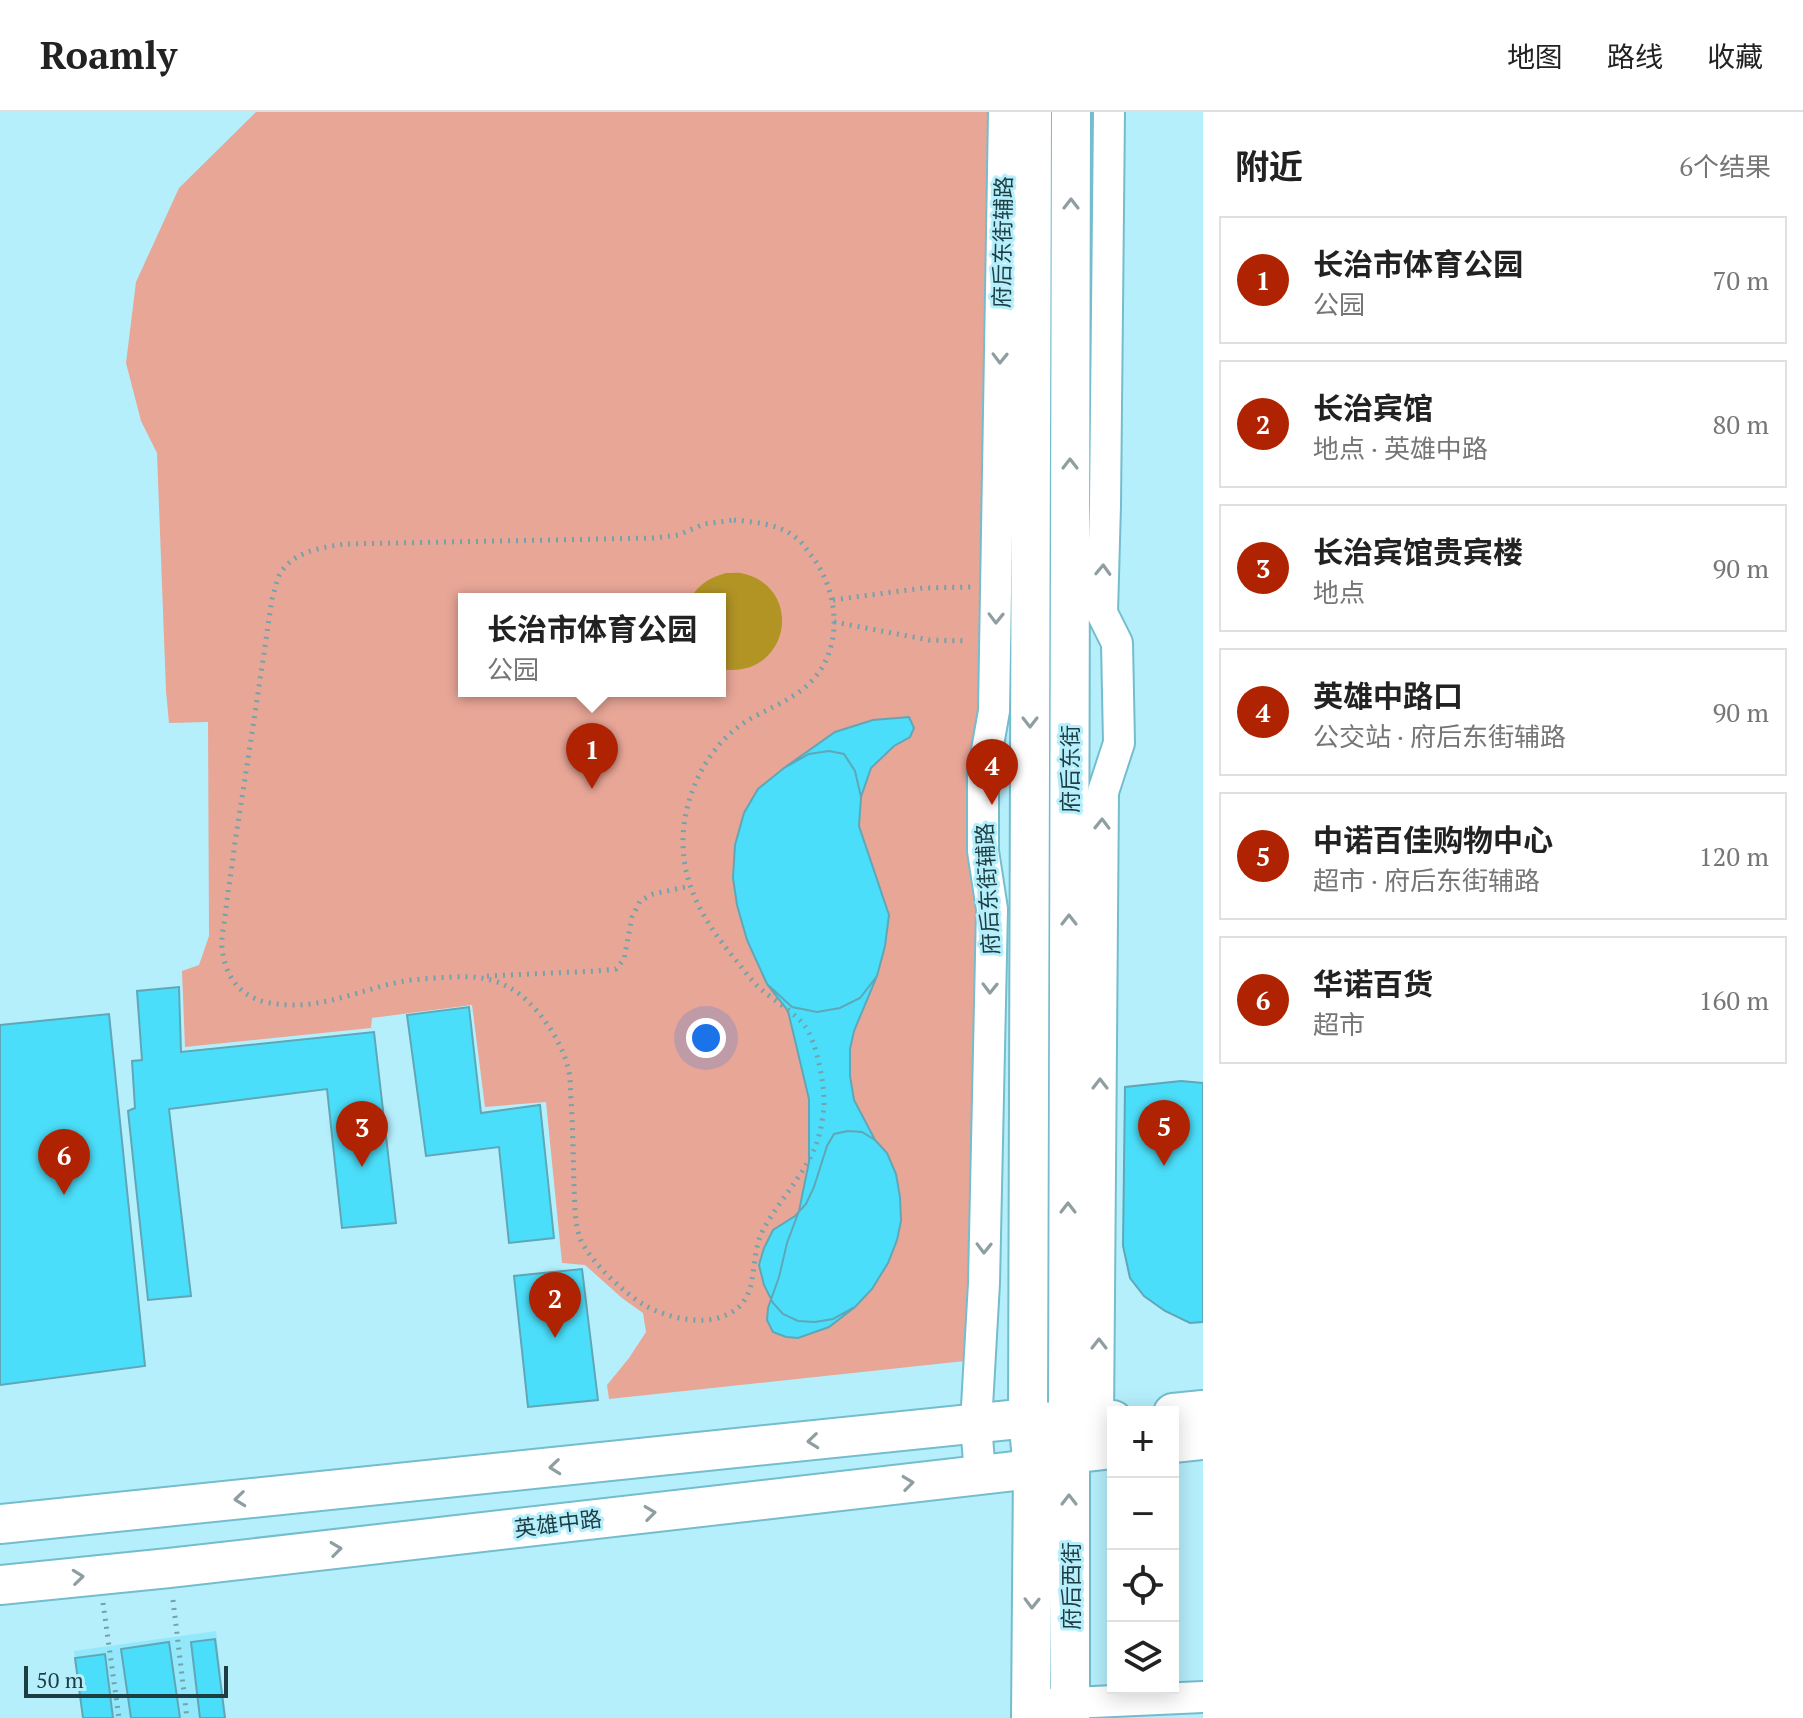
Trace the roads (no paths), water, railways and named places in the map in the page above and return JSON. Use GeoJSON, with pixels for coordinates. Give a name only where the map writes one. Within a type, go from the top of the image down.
{"type":"FeatureCollection","features":[{"type":"Feature","properties":{"kind":"main road","name":"府后东街"},"geometry":{"type":"LineString","coordinates":[[1032,112],[1028,1418],[1033,1469]]}},
{"type":"Feature","properties":{"kind":"main road","name":"府后东街"},"geometry":{"type":"LineString","coordinates":[[1071,112],[1092,1434]]}},
{"type":"Feature","properties":{"kind":"main road"},"geometry":{"type":"LineString","coordinates":[[1179,1412],[1203,1410]]}},
{"type":"Feature","properties":{"kind":"main road"},"geometry":{"type":"LineString","coordinates":[[0,1524],[1028,1418],[1092,1434]]}},
{"type":"Feature","properties":{"kind":"main road","name":"英雄中路"},"geometry":{"type":"LineString","coordinates":[[0,1585],[1033,1469],[1092,1434]]}},
{"type":"Feature","properties":{"kind":"main road","name":"府后西街"},"geometry":{"type":"LineString","coordinates":[[1070,1710],[1092,1434]]}},
{"type":"Feature","properties":{"kind":"main road"},"geometry":{"type":"LineString","coordinates":[[1179,1442],[1203,1440]]}},
{"type":"Feature","properties":{"kind":"main road","name":"府后西街"},"geometry":{"type":"LineString","coordinates":[[1031,1712],[1033,1469]]}},
{"type":"Feature","properties":{"kind":"street","name":"府后东街辅路"},"geometry":{"type":"LineString","coordinates":[[980,1475],[976,1424],[984,1283],[992,909],[983,851],[983,773],[994,711],[1004,112]]}},
{"type":"Feature","properties":{"kind":"street"},"geometry":{"type":"LineString","coordinates":[[1092,1434],[1103,792],[1119,743],[1117,643],[1102,613],[1109,112]]}},
{"type":"Feature","properties":{"kind":"street"},"geometry":{"type":"LineString","coordinates":[[1031,1712],[1203,1697]]}},
{"type":"Feature","properties":{"kind":"place","name":"长治市体育公园"},"geometry":{"type":"Point","coordinates":[592,789]}},
{"type":"Feature","properties":{"kind":"place","name":"英雄中路口"},"geometry":{"type":"Point","coordinates":[992,805]}},
{"type":"Feature","properties":{"kind":"place","name":"中诺百佳购物中心"},"geometry":{"type":"Point","coordinates":[1164,1166]}},
{"type":"Feature","properties":{"kind":"place","name":"长治宾馆贵宾楼"},"geometry":{"type":"Point","coordinates":[362,1167]}},
{"type":"Feature","properties":{"kind":"place","name":"华诺百货"},"geometry":{"type":"Point","coordinates":[64,1195]}},
{"type":"Feature","properties":{"kind":"place","name":"长治宾馆"},"geometry":{"type":"Point","coordinates":[555,1338]}}]}
